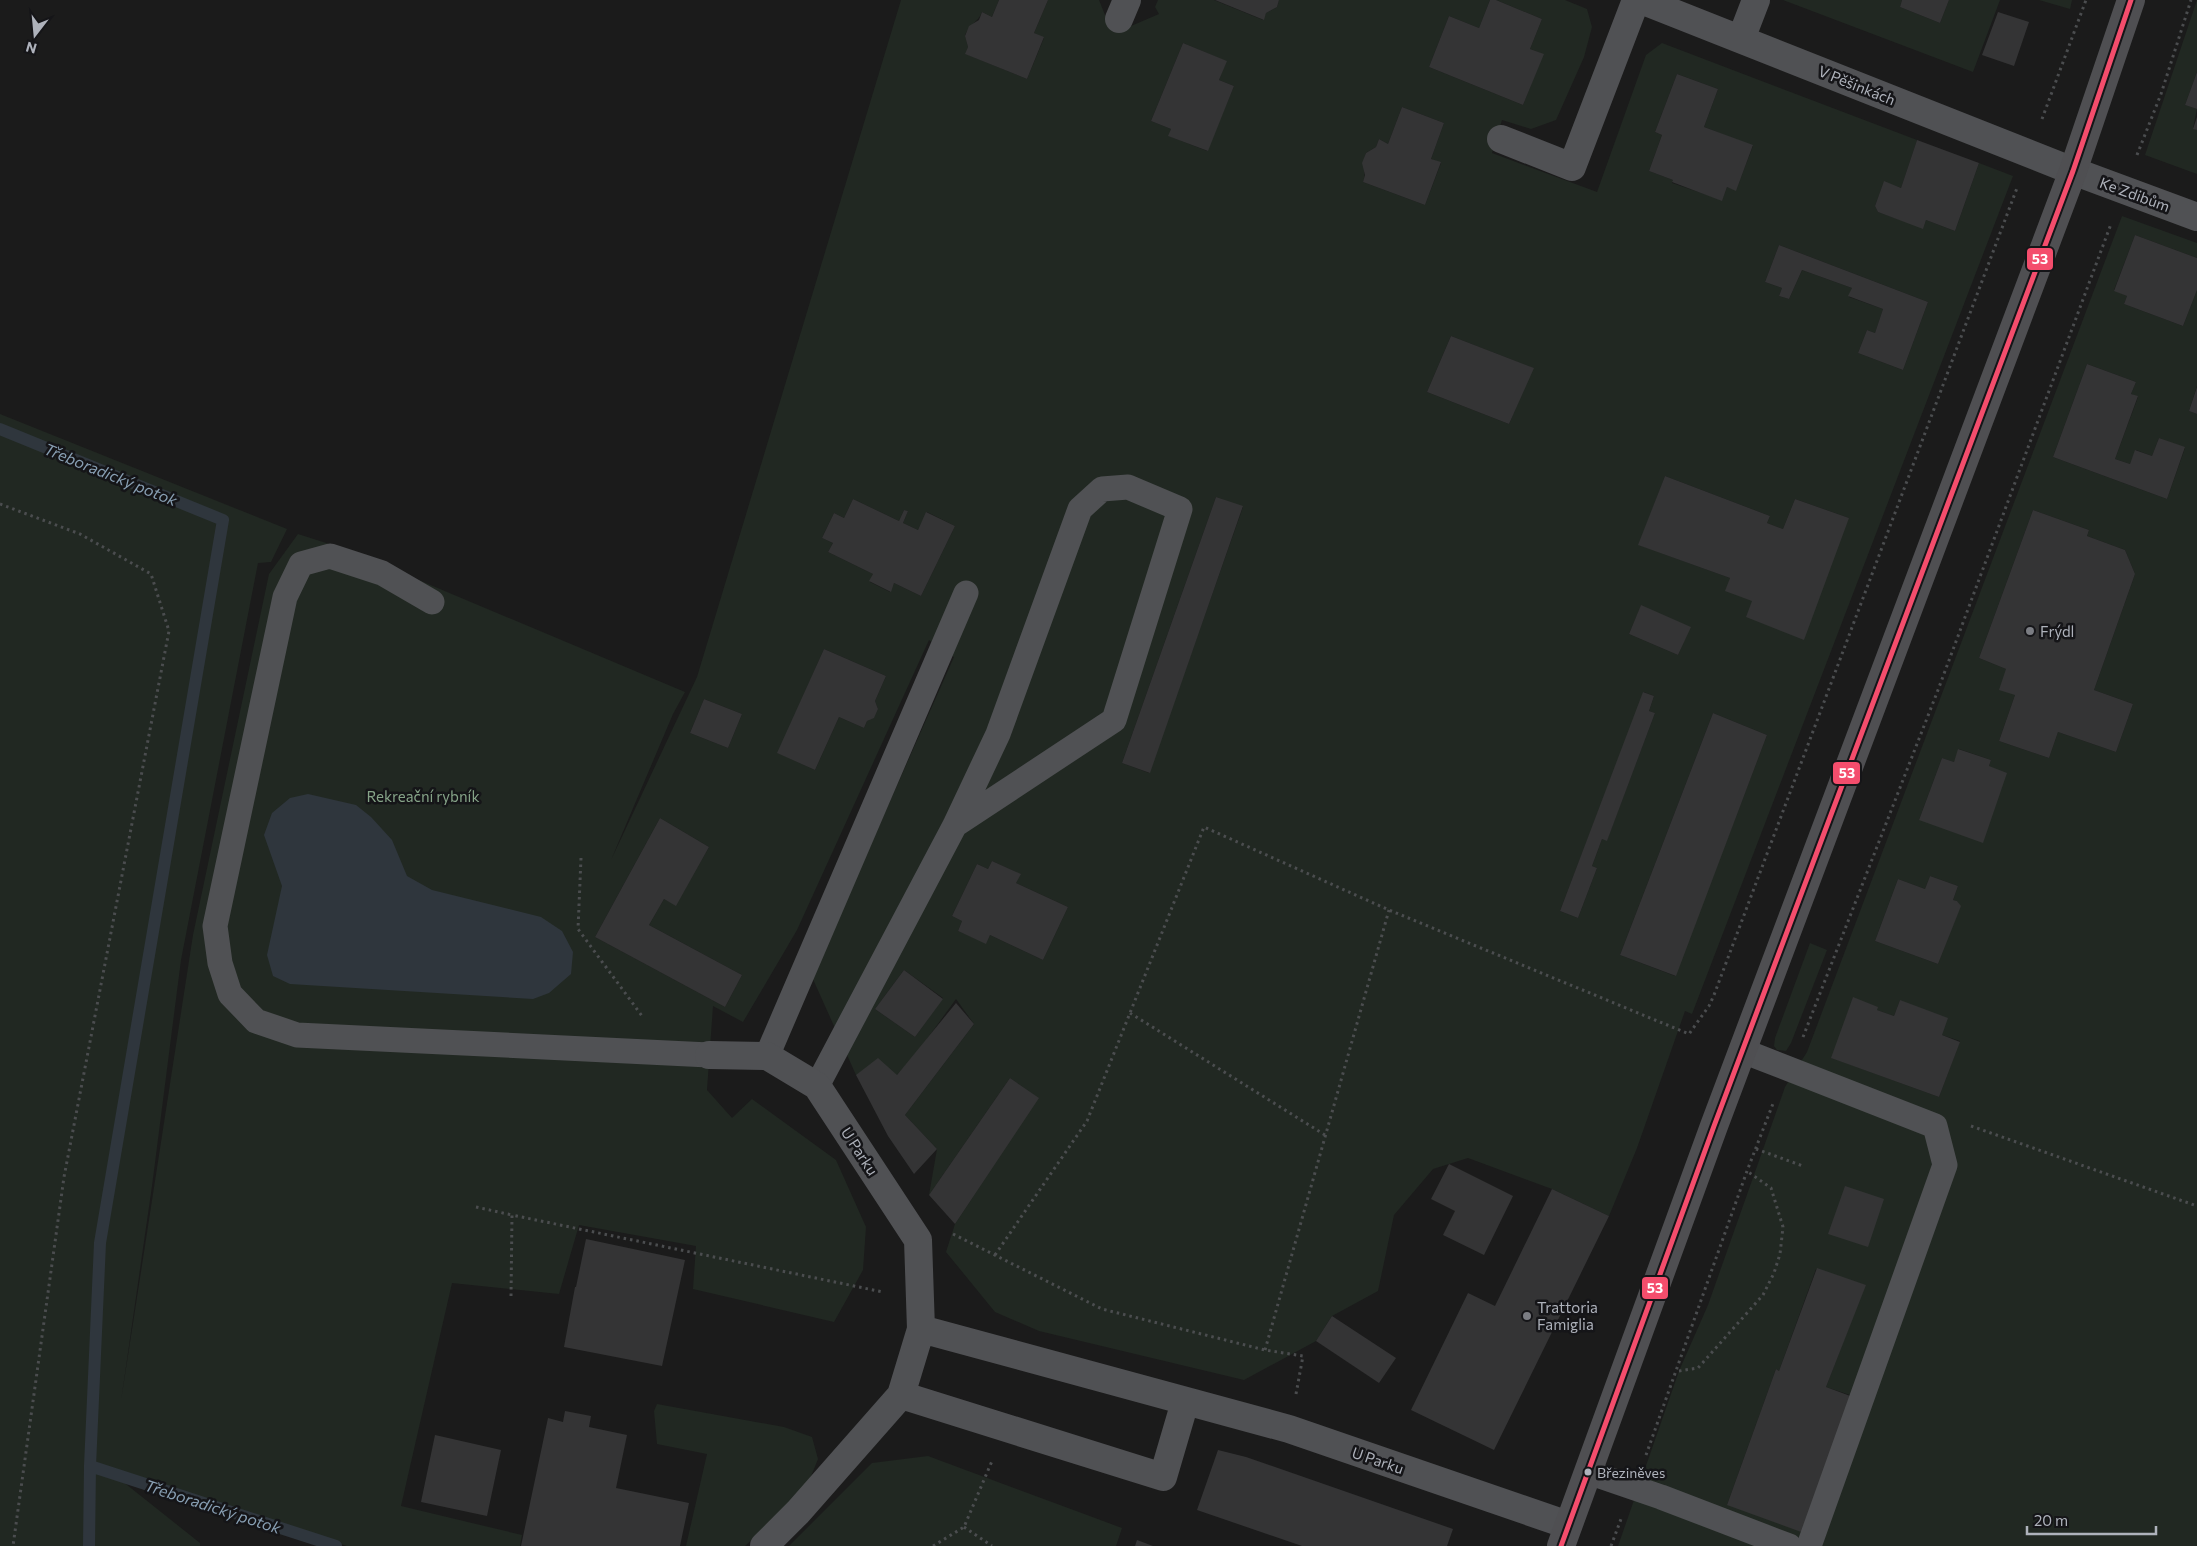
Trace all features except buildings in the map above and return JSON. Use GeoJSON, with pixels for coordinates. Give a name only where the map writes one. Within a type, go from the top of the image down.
{"type":"FeatureCollection","features":[{"type":"Feature","properties":{"kind":"main road"},"geometry":{"type":"LineString","coordinates":[[1565,1536],[1743,1051],[2073,171],[2131,0]]}},
{"type":"Feature","properties":{"kind":"street"},"geometry":{"type":"LineString","coordinates":[[1501,139],[1572,166],[1636,0]]}},
{"type":"Feature","properties":{"kind":"street","name":"V Pěšinkách"},"geometry":{"type":"LineString","coordinates":[[1641,0],[2073,171]]}},
{"type":"Feature","properties":{"kind":"street"},"geometry":{"type":"LineString","coordinates":[[1741,39],[1756,0]]}},
{"type":"Feature","properties":{"kind":"street","name":"Ke Zdibům"},"geometry":{"type":"LineString","coordinates":[[2073,171],[2197,217]]}},
{"type":"Feature","properties":{"kind":"street","name":"U Parku"},"geometry":{"type":"LineString","coordinates":[[709,1055],[767,1056],[817,1086],[918,1240]]}},
{"type":"Feature","properties":{"kind":"street"},"geometry":{"type":"LineString","coordinates":[[764,1546],[798,1512],[901,1395],[921,1329],[918,1240]]}},
{"type":"Feature","properties":{"kind":"street","name":"U Parku"},"geometry":{"type":"LineString","coordinates":[[921,1329],[1289,1429],[1565,1536]]}},
{"type":"Feature","properties":{"kind":"street"},"geometry":{"type":"LineString","coordinates":[[901,1395],[1163,1477],[1185,1402]]}},
{"type":"Feature","properties":{"kind":"lane"},"geometry":{"type":"LineString","coordinates":[[817,1086],[955,826],[998,734],[1080,508],[1102,490],[1128,486],[1180,509],[1114,720],[955,826]]}},
{"type":"Feature","properties":{"kind":"lane"},"geometry":{"type":"LineString","coordinates":[[432,602],[382,573],[330,556],[301,564],[285,597],[215,926],[220,963],[230,994],[256,1021],[297,1035],[709,1055]]}},
{"type":"Feature","properties":{"kind":"lane"},"geometry":{"type":"LineString","coordinates":[[767,1056],[966,593]]}},
{"type":"Feature","properties":{"kind":"lane"},"geometry":{"type":"LineString","coordinates":[[1743,1051],[1935,1126],[1945,1165],[1809,1546]]}},
{"type":"Feature","properties":{"kind":"lane"},"geometry":{"type":"LineString","coordinates":[[1588,1472],[1789,1546]]}},
{"type":"Feature","properties":{"kind":"path"},"geometry":{"type":"LineString","coordinates":[[995,1255],[1087,1121],[1204,827],[1389,910],[1689,1034],[1709,1006],[1714,995],[2086,0]]}},
{"type":"Feature","properties":{"kind":"path"},"geometry":{"type":"LineString","coordinates":[[1610,1546],[1634,1489],[1747,1171],[1779,1089],[1790,1070],[1938,690],[2161,94],[2191,0]]}},
{"type":"Feature","properties":{"kind":"path"},"geometry":{"type":"LineString","coordinates":[[0,504],[80,534],[151,574],[169,632],[64,1177],[14,1546]]}},
{"type":"Feature","properties":{"kind":"path"},"geometry":{"type":"LineString","coordinates":[[581,858],[578,929],[668,1053]]}},
{"type":"Feature","properties":{"kind":"path"},"geometry":{"type":"LineString","coordinates":[[1265,1350],[1389,910]]}},
{"type":"Feature","properties":{"kind":"path"},"geometry":{"type":"LineString","coordinates":[[1130,1013],[1325,1135]]}},
{"type":"Feature","properties":{"kind":"path"},"geometry":{"type":"LineString","coordinates":[[1935,1126],[1954,1120],[2197,1206]]}},
{"type":"Feature","properties":{"kind":"path"},"geometry":{"type":"LineString","coordinates":[[1756,1149],[1803,1166]]}},
{"type":"Feature","properties":{"kind":"path"},"geometry":{"type":"LineString","coordinates":[[1678,1371],[1698,1368],[1763,1295],[1774,1273],[1780,1254],[1783,1227],[1771,1188],[1747,1171]]}},
{"type":"Feature","properties":{"kind":"path"},"geometry":{"type":"LineString","coordinates":[[476,1207],[920,1299]]}},
{"type":"Feature","properties":{"kind":"path"},"geometry":{"type":"LineString","coordinates":[[511,1296],[512,1215]]}},
{"type":"Feature","properties":{"kind":"path"},"geometry":{"type":"LineString","coordinates":[[918,1240],[954,1234],[1102,1309],[1265,1350],[1303,1356],[1289,1429]]}},
{"type":"Feature","properties":{"kind":"path"},"geometry":{"type":"LineString","coordinates":[[933,1546],[964,1527],[1006,1428]]}},
{"type":"Feature","properties":{"kind":"path"},"geometry":{"type":"LineString","coordinates":[[964,1527],[992,1546]]}},
{"type":"Feature","properties":{"kind":"green space","name":"Rekreační rybník"},"geometry":{"type":"Polygon","coordinates":[[[901,0],[999,0],[992,17],[982,12],[965,35],[968,47],[966,54],[1027,79],[1044,38],[1034,33],[1048,0],[1099,0],[1109,25],[1124,29],[1159,14],[1155,7],[1158,0],[1214,0],[1263,20],[1266,13],[1277,7],[1279,0],[1490,0],[1479,28],[1449,16],[1429,67],[1523,105],[1543,54],[1530,49],[1542,19],[1496,0],[1565,0],[1587,9],[1592,27],[1584,57],[1556,120],[1531,129],[1502,120],[1492,153],[1597,192],[1646,55],[1662,43],[1917,140],[1901,188],[1884,182],[1875,206],[1878,212],[1923,228],[1926,220],[1955,231],[1979,163],[2013,176],[1692,1014],[1685,1011],[1637,1148],[1609,1216],[1552,1189],[1468,1158],[1433,1169],[1394,1215],[1378,1291],[1332,1316],[1316,1341],[1244,1380],[1039,1331],[995,1312],[946,1252],[955,1224],[1038,1098],[1010,1078],[929,1195],[937,1149],[905,1115],[974,1024],[956,999],[919,1050],[897,1075],[856,1075],[812,977],[954,657],[929,640],[797,930],[743,1022],[713,1006],[707,1090],[732,1118],[752,1099],[836,1160],[866,1227],[863,1270],[834,1322],[693,1289],[696,1246],[579,1225],[559,1294],[452,1283],[401,1506],[522,1535],[520,1546],[347,1546],[112,1473],[200,1543],[200,1546],[0,1546],[0,414],[287,529],[271,562],[258,563],[181,960],[152,1186],[121,1401],[193,935],[269,574],[298,534],[345,549],[685,692],[673,714],[611,860],[697,677],[901,0]],[[1183,43],[1151,121],[1171,129],[1169,136],[1207,151],[1234,86],[1219,80],[1226,61],[1183,43]],[[1677,74],[1655,132],[1662,135],[1649,171],[1673,180],[1672,183],[1722,200],[1727,187],[1736,190],[1753,146],[1704,127],[1718,89],[1677,74]],[[1402,107],[1388,144],[1379,139],[1376,147],[1366,153],[1363,182],[1425,205],[1441,163],[1431,159],[1444,123],[1402,107]],[[1779,245],[1765,282],[1782,288],[1779,296],[1789,299],[1802,270],[1852,288],[1849,297],[1883,309],[1875,333],[1867,330],[1858,353],[1903,370],[1928,302],[1779,245]],[[1451,336],[1427,392],[1509,424],[1533,368],[1451,336]],[[1665,476],[1639,545],[1730,578],[1726,591],[1849,518],[1795,499],[1783,529],[1767,523],[1770,516],[1665,476]],[[1216,497],[1122,763],[1149,773],[1243,507],[1216,497]],[[853,499],[844,518],[834,513],[822,538],[833,543],[828,552],[873,574],[870,582],[890,592],[894,583],[921,596],[955,526],[927,512],[918,530],[903,523],[908,511],[904,510],[899,521],[853,499]],[[1641,606],[1629,634],[1678,655],[1690,627],[1641,606]],[[824,649],[778,753],[815,770],[839,717],[864,728],[867,721],[874,717],[878,709],[875,701],[886,676],[824,649]],[[1644,692],[1560,911],[1578,918],[1597,868],[1592,866],[1602,839],[1607,840],[1655,713],[1649,711],[1654,696],[1644,692]],[[704,699],[690,733],[728,748],[742,714],[704,699]],[[1713,713],[1620,955],[1675,976],[1767,735],[1713,713]],[[660,818],[595,937],[725,1007],[742,975],[649,925],[664,899],[676,905],[709,847],[660,818]],[[992,861],[988,869],[977,864],[952,916],[962,921],[958,931],[986,943],[990,935],[1043,960],[1068,907],[1016,883],[1020,874],[992,861]],[[904,970],[875,1009],[915,1037],[943,998],[904,970]]]}},
{"type":"Feature","properties":{"kind":"green space"},"geometry":{"type":"Polygon","coordinates":[[[1783,0],[1902,0],[1900,7],[1940,23],[1949,0],[2000,0],[1973,72],[1783,0]]]}},
{"type":"Feature","properties":{"kind":"green space"},"geometry":{"type":"Polygon","coordinates":[[[2039,0],[2072,0],[2070,9],[2039,0]]]}},
{"type":"Feature","properties":{"kind":"green space"},"geometry":{"type":"Polygon","coordinates":[[[2197,0],[2197,72],[2185,105],[2197,109],[2193,128],[2197,130],[2197,174],[2145,155],[2197,0]]]}},
{"type":"Feature","properties":{"kind":"green space"},"geometry":{"type":"Polygon","coordinates":[[[2122,216],[2197,243],[2197,258],[2135,235],[2114,290],[2127,296],[2124,304],[2183,326],[2197,290],[2197,386],[2189,411],[2197,414],[2197,1546],[1618,1546],[1679,1371],[1708,1305],[1785,1087],[1807,1052],[2122,216]],[[2087,364],[2053,457],[2167,499],[2185,448],[2159,438],[2152,456],[2136,450],[2130,464],[2115,459],[2138,397],[2131,394],[2136,382],[2087,364]],[[2033,510],[1979,658],[2006,669],[2015,695],[1999,741],[2049,758],[2058,732],[2116,752],[2133,704],[2094,690],[2135,574],[2125,550],[2087,536],[2089,530],[2033,510]],[[1959,749],[1954,762],[1942,758],[1919,820],[1989,766],[1991,760],[1959,749]],[[1930,876],[1925,889],[1898,879],[1875,941],[1938,964],[1960,906],[1957,901],[1953,900],[1958,886],[1930,876]],[[1853,998],[1832,1058],[1939,1097],[1960,1041],[1942,1035],[1900,1000],[1894,1016],[1853,998]],[[1816,1269],[1779,1371],[1776,1369],[1727,1505],[1853,1396],[1826,1387],[1865,1285],[1816,1269]]]}},
{"type":"Feature","properties":{"kind":"green space"},"geometry":{"type":"Polygon","coordinates":[[[1810,943],[1827,950],[1791,1043],[1786,1051],[1777,1050],[1774,1046],[1775,1038],[1810,943]]]}},
{"type":"Feature","properties":{"kind":"green space"},"geometry":{"type":"Polygon","coordinates":[[[657,1404],[784,1427],[812,1437],[818,1459],[805,1491],[745,1546],[686,1546],[707,1454],[657,1444],[654,1411],[657,1404]]]}},
{"type":"Feature","properties":{"kind":"green space"},"geometry":{"type":"Polygon","coordinates":[[[928,1456],[1122,1528],[1116,1546],[789,1546],[872,1463],[928,1456]]]}},
{"type":"Feature","properties":{"kind":"shaded area"},"geometry":{"type":"Polygon","coordinates":[[[308,794],[356,805],[371,817],[392,840],[407,876],[432,890],[541,917],[562,931],[573,952],[571,974],[549,993],[533,999],[290,984],[273,976],[267,955],[282,886],[264,835],[272,813],[290,798],[308,794]]]}},
{"type":"Feature","properties":{"kind":"waterway"},"geometry":{"type":"LineString","coordinates":[[0,429],[223,520],[100,1243],[90,1466],[89,1546]]}},
{"type":"Feature","properties":{"kind":"waterway","name":"Třeboradický potok"},"geometry":{"type":"LineString","coordinates":[[90,1466],[336,1546]]}},
{"type":"Feature","properties":{"kind":"transit line","name":"53"},"geometry":{"type":"LineString","coordinates":[[1561,1546],[1714,1126],[2073,171],[2131,0]]}},
{"type":"Feature","properties":{"kind":"place","name":"Frýdl"},"geometry":{"type":"Point","coordinates":[2030,631]}},
{"type":"Feature","properties":{"kind":"place","name":"Trattoria Famiglia"},"geometry":{"type":"Point","coordinates":[1527,1316]}},
{"type":"Feature","properties":{"kind":"place","name":"Březiněves"},"geometry":{"type":"Point","coordinates":[1588,1472]}}]}
